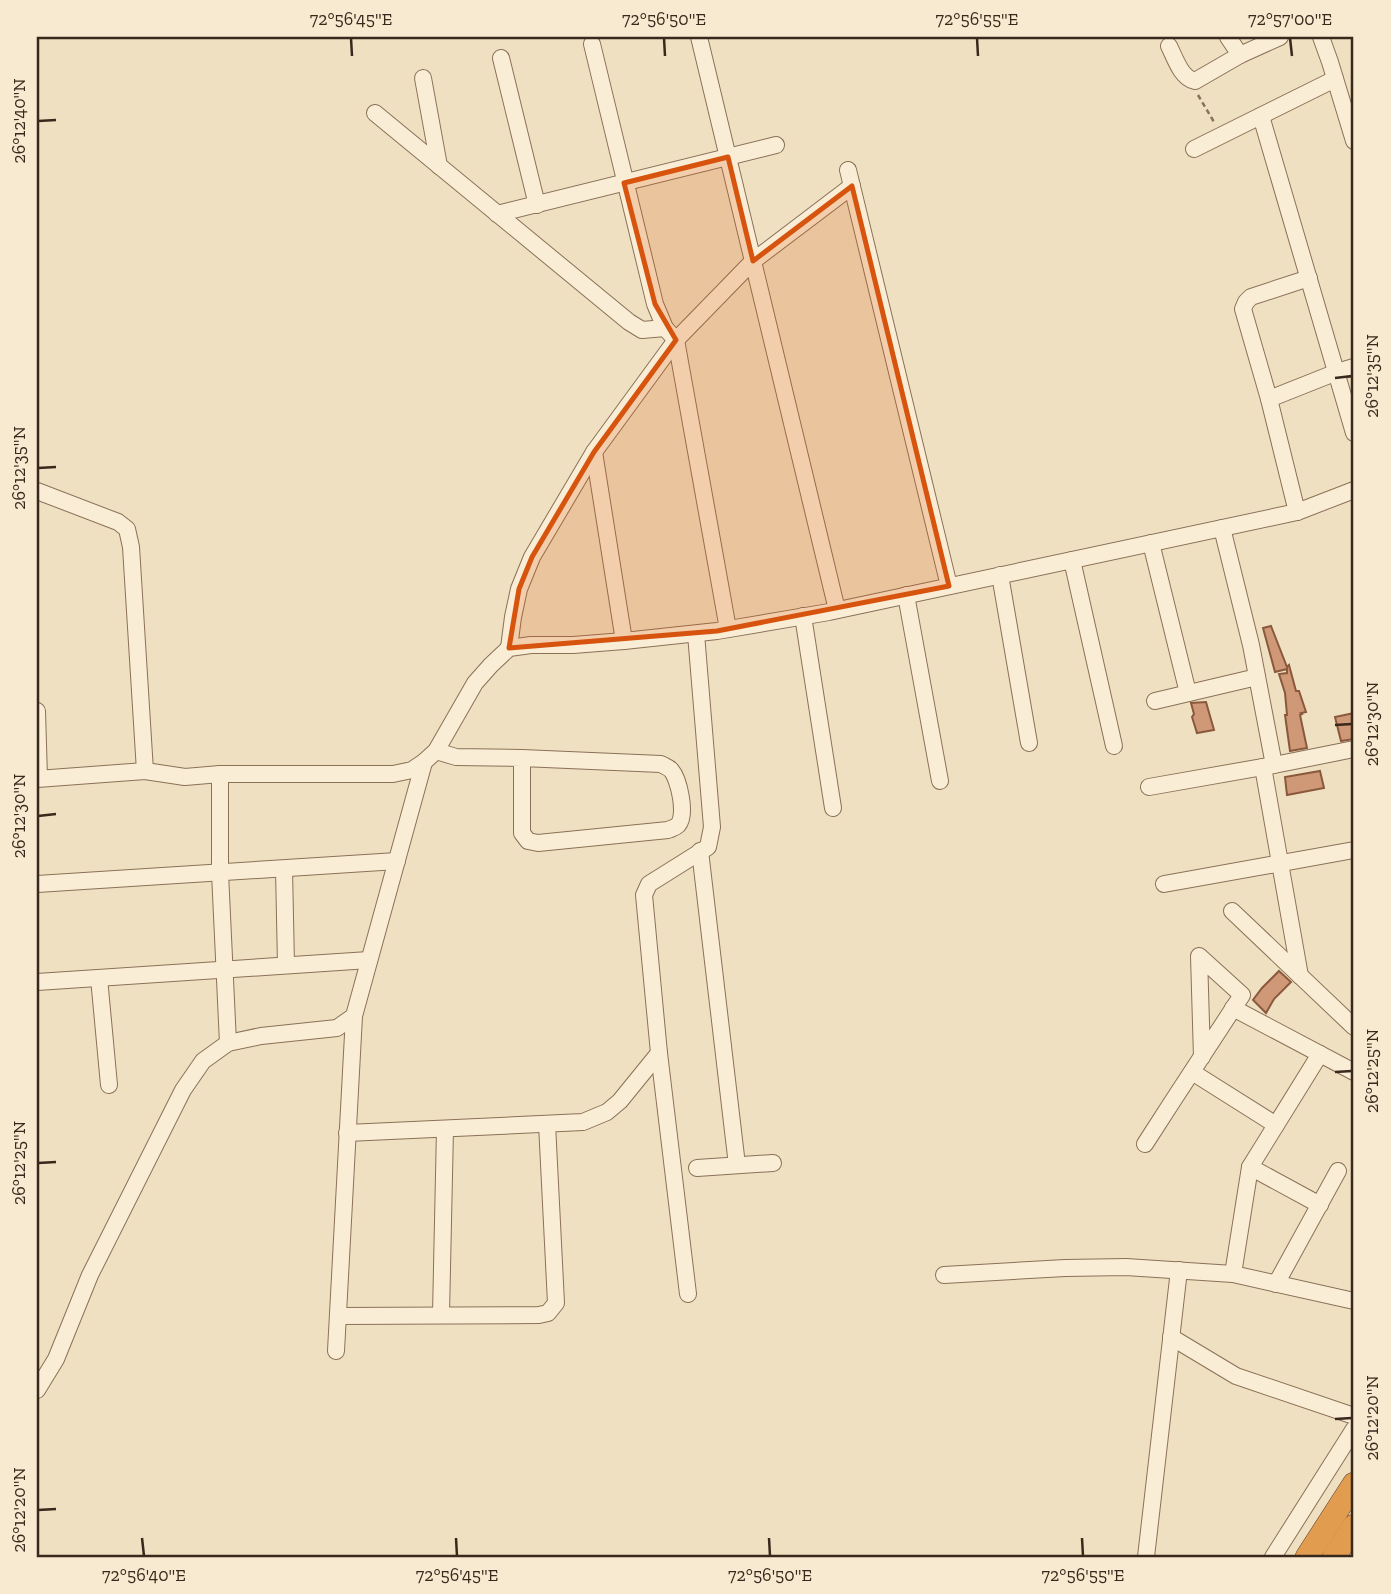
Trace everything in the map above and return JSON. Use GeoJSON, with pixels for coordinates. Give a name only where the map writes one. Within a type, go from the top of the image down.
{"type":"FeatureCollection","features":[{"type":"Feature","properties":{"kind":"highway"},"geometry":{"type":"LineString","coordinates":[[1307,1557],[1354,1484]]}},
{"type":"Feature","properties":{"kind":"highway"},"geometry":{"type":"LineString","coordinates":[[1334,1557],[1354,1526]]}},
{"type":"Feature","properties":{"kind":"street"},"geometry":{"type":"LineString","coordinates":[[699,37],[837,610]]}},
{"type":"Feature","properties":{"kind":"street"},"geometry":{"type":"LineString","coordinates":[[1228,37],[1240,55]]}},
{"type":"Feature","properties":{"kind":"street"},"geometry":{"type":"LineString","coordinates":[[1169,46],[1184,74],[1189,80],[1195,81],[1240,55],[1280,37]]}},
{"type":"Feature","properties":{"kind":"street"},"geometry":{"type":"LineString","coordinates":[[1321,37],[1354,141]]}},
{"type":"Feature","properties":{"kind":"street"},"geometry":{"type":"LineString","coordinates":[[592,44],[655,304],[670,334],[728,629]]}},
{"type":"Feature","properties":{"kind":"street"},"geometry":{"type":"LineString","coordinates":[[502,58],[537,205]]}},
{"type":"Feature","properties":{"kind":"street"},"geometry":{"type":"LineString","coordinates":[[423,78],[439,166]]}},
{"type":"Feature","properties":{"kind":"street"},"geometry":{"type":"LineString","coordinates":[[1194,149],[1335,79]]}},
{"type":"Feature","properties":{"kind":"street"},"geometry":{"type":"LineString","coordinates":[[375,113],[629,322],[642,330],[670,334]]}},
{"type":"Feature","properties":{"kind":"street"},"geometry":{"type":"LineString","coordinates":[[1261,116],[1354,433]]}},
{"type":"Feature","properties":{"kind":"street"},"geometry":{"type":"LineString","coordinates":[[497,214],[776,145]]}},
{"type":"Feature","properties":{"kind":"street"},"geometry":{"type":"LineString","coordinates":[[848,170],[949,586]]}},
{"type":"Feature","properties":{"kind":"street"},"geometry":{"type":"LineString","coordinates":[[509,648],[519,589],[532,557],[594,452],[670,334],[753,261],[852,186]]}},
{"type":"Feature","properties":{"kind":"street"},"geometry":{"type":"LineString","coordinates":[[1297,512],[1243,309],[1251,297],[1308,278]]}},
{"type":"Feature","properties":{"kind":"street"},"geometry":{"type":"LineString","coordinates":[[1269,399],[1354,367]]}},
{"type":"Feature","properties":{"kind":"street"},"geometry":{"type":"LineString","coordinates":[[594,452],[624,642]]}},
{"type":"Feature","properties":{"kind":"street"},"geometry":{"type":"LineString","coordinates":[[336,1352],[354,1016],[397,861],[430,757],[475,683],[509,648],[624,642],[696,634],[837,610],[1297,512],[1354,490]]}},
{"type":"Feature","properties":{"kind":"street"},"geometry":{"type":"LineString","coordinates":[[37,491],[118,522],[127,529],[131,547],[145,771]]}},
{"type":"Feature","properties":{"kind":"street"},"geometry":{"type":"LineString","coordinates":[[1222,528],[1257,677],[1280,863],[1300,976]]}},
{"type":"Feature","properties":{"kind":"street"},"geometry":{"type":"LineString","coordinates":[[1151,543],[1188,693]]}},
{"type":"Feature","properties":{"kind":"street"},"geometry":{"type":"LineString","coordinates":[[1072,560],[1114,746]]}},
{"type":"Feature","properties":{"kind":"street"},"geometry":{"type":"LineString","coordinates":[[1000,575],[1029,743]]}},
{"type":"Feature","properties":{"kind":"street"},"geometry":{"type":"LineString","coordinates":[[906,595],[940,781]]}},
{"type":"Feature","properties":{"kind":"street"},"geometry":{"type":"LineString","coordinates":[[803,616],[833,808]]}},
{"type":"Feature","properties":{"kind":"street"},"geometry":{"type":"LineString","coordinates":[[688,1294],[659,1053],[644,895],[649,884],[708,847],[712,827],[696,634]]}},
{"type":"Feature","properties":{"kind":"street"},"geometry":{"type":"LineString","coordinates":[[1155,701],[1257,677]]}},
{"type":"Feature","properties":{"kind":"street"},"geometry":{"type":"LineString","coordinates":[[37,711],[38,778],[145,771],[185,777],[220,774],[393,774],[412,770],[430,757],[523,758],[661,764],[671,770],[679,791],[681,820],[677,827],[668,830],[538,843],[528,841],[522,833],[523,758]]}},
{"type":"Feature","properties":{"kind":"street"},"geometry":{"type":"LineString","coordinates":[[1149,787],[1354,749]]}},
{"type":"Feature","properties":{"kind":"street"},"geometry":{"type":"LineString","coordinates":[[220,774],[220,873],[228,1043]]}},
{"type":"Feature","properties":{"kind":"street"},"geometry":{"type":"LineString","coordinates":[[1164,884],[1354,850]]}},
{"type":"Feature","properties":{"kind":"street"},"geometry":{"type":"LineString","coordinates":[[700,851],[737,1165]]}},
{"type":"Feature","properties":{"kind":"street"},"geometry":{"type":"LineString","coordinates":[[37,884],[397,861]]}},
{"type":"Feature","properties":{"kind":"street"},"geometry":{"type":"LineString","coordinates":[[284,869],[286,965]]}},
{"type":"Feature","properties":{"kind":"street"},"geometry":{"type":"LineString","coordinates":[[1232,911],[1354,1027]]}},
{"type":"Feature","properties":{"kind":"street"},"geometry":{"type":"LineString","coordinates":[[1145,1144],[1192,1072],[1202,1057],[1234,1008],[1242,995],[1199,956],[1202,1057]]}},
{"type":"Feature","properties":{"kind":"street"},"geometry":{"type":"LineString","coordinates":[[37,982],[369,960]]}},
{"type":"Feature","properties":{"kind":"street"},"geometry":{"type":"LineString","coordinates":[[99,978],[109,1085]]}},
{"type":"Feature","properties":{"kind":"street"},"geometry":{"type":"LineString","coordinates":[[1234,1008],[1354,1072]]}},
{"type":"Feature","properties":{"kind":"street"},"geometry":{"type":"LineString","coordinates":[[337,1028],[354,1016]]}},
{"type":"Feature","properties":{"kind":"street"},"geometry":{"type":"LineString","coordinates":[[37,1390],[56,1359],[90,1275],[183,1090],[203,1062],[228,1043],[261,1036],[337,1028],[353,1034]]}},
{"type":"Feature","properties":{"kind":"street"},"geometry":{"type":"LineString","coordinates":[[348,1133],[583,1122],[607,1112],[621,1101],[659,1053]]}},
{"type":"Feature","properties":{"kind":"street"},"geometry":{"type":"LineString","coordinates":[[1233,1274],[1250,1167],[1320,1054]]}},
{"type":"Feature","properties":{"kind":"street"},"geometry":{"type":"LineString","coordinates":[[1192,1072],[1276,1125]]}},
{"type":"Feature","properties":{"kind":"street"},"geometry":{"type":"LineString","coordinates":[[338,1316],[548,1313],[556,1303],[547,1124]]}},
{"type":"Feature","properties":{"kind":"street"},"geometry":{"type":"LineString","coordinates":[[441,1314],[445,1129]]}},
{"type":"Feature","properties":{"kind":"street"},"geometry":{"type":"LineString","coordinates":[[697,1168],[773,1163]]}},
{"type":"Feature","properties":{"kind":"street"},"geometry":{"type":"LineString","coordinates":[[1250,1167],[1320,1205]]}},
{"type":"Feature","properties":{"kind":"street"},"geometry":{"type":"LineString","coordinates":[[1276,1284],[1338,1171]]}},
{"type":"Feature","properties":{"kind":"street"},"geometry":{"type":"LineString","coordinates":[[944,1275],[1065,1268],[1179,1270],[1233,1274],[1354,1301]]}},
{"type":"Feature","properties":{"kind":"street"},"geometry":{"type":"LineString","coordinates":[[1146,1557],[1179,1270]]}},
{"type":"Feature","properties":{"kind":"street"},"geometry":{"type":"LineString","coordinates":[[1171,1337],[1236,1376],[1354,1416]]}},
{"type":"Feature","properties":{"kind":"street"},"geometry":{"type":"LineString","coordinates":[[1273,1557],[1354,1429]]}},
{"type":"Feature","properties":{"kind":"path"},"geometry":{"type":"LineString","coordinates":[[1189,80],[1221,135]]}},
{"type":"Feature","properties":{"kind":"highlighted area"},"geometry":{"type":"Polygon","coordinates":[[[728,157],[753,261],[852,186],[949,586],[717,631],[509,648],[519,589],[532,557],[594,452],[676,340],[655,304],[624,183],[728,157]]]}},
{"type":"Feature","properties":{"kind":"building"},"geometry":{"type":"Polygon","coordinates":[[[1271,626],[1306,712],[1300,715],[1307,748],[1290,751],[1285,693],[1279,674],[1287,673],[1287,669],[1275,672],[1263,628],[1271,626]]]}},
{"type":"Feature","properties":{"kind":"building"},"geometry":{"type":"Polygon","coordinates":[[[1206,702],[1214,730],[1197,733],[1191,703],[1206,702]]]}},
{"type":"Feature","properties":{"kind":"building"},"geometry":{"type":"Polygon","coordinates":[[[1354,713],[1354,739],[1341,741],[1335,717],[1354,713]]]}},
{"type":"Feature","properties":{"kind":"building"},"geometry":{"type":"Polygon","coordinates":[[[1320,771],[1324,788],[1287,795],[1285,777],[1320,771]]]}},
{"type":"Feature","properties":{"kind":"building"},"geometry":{"type":"Polygon","coordinates":[[[1279,971],[1291,982],[1274,999],[1266,1013],[1253,1000],[1279,971]]]}}]}
